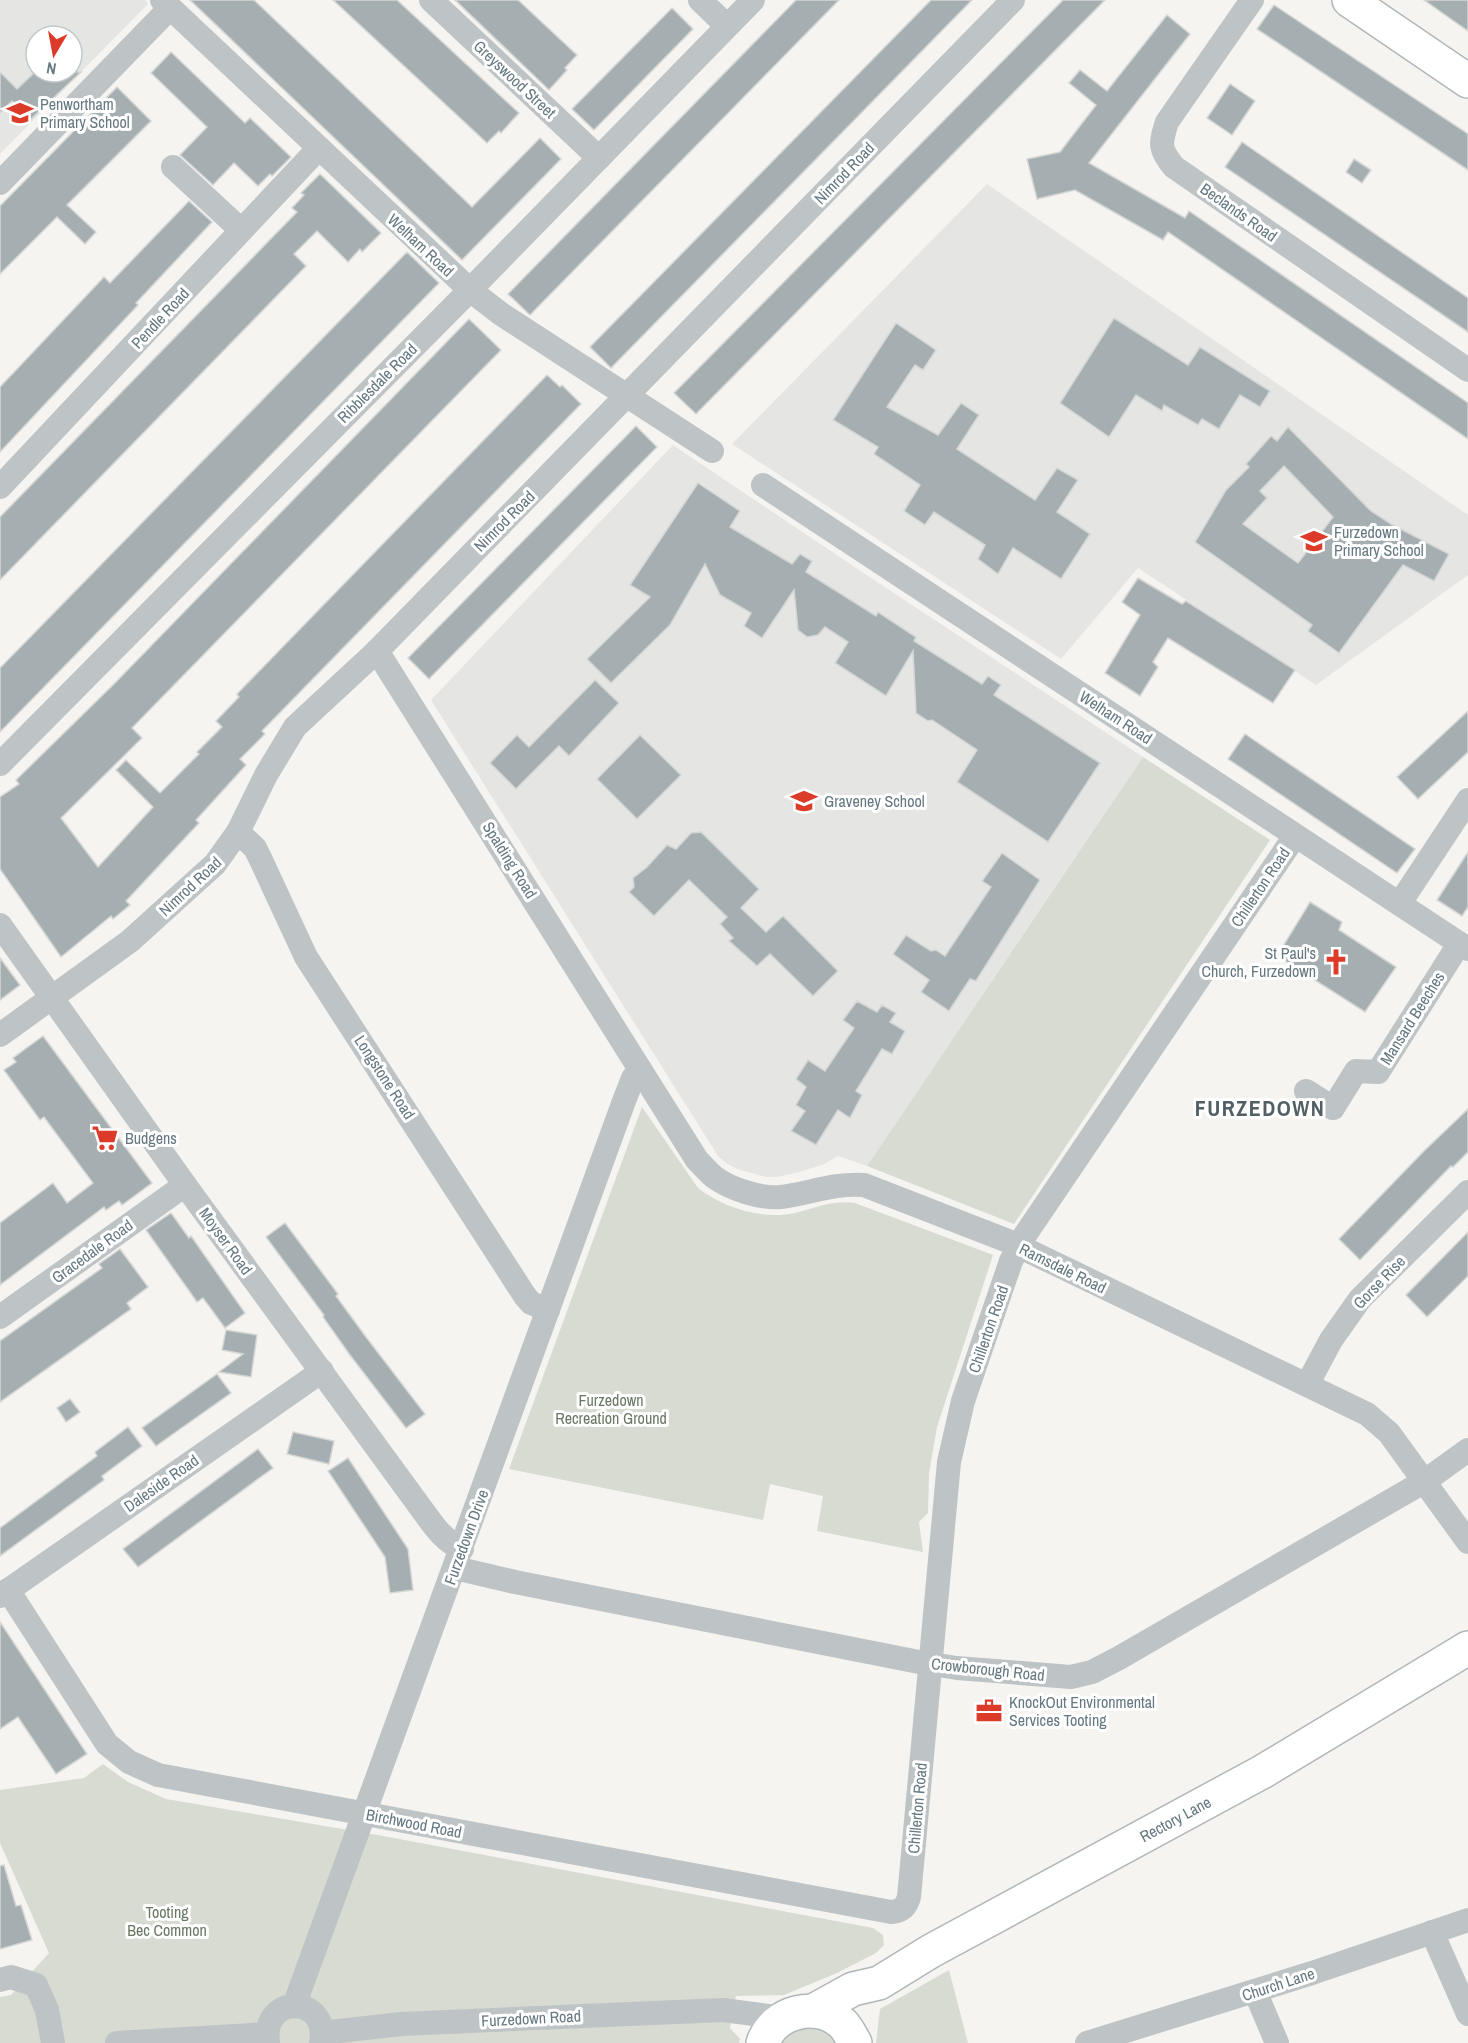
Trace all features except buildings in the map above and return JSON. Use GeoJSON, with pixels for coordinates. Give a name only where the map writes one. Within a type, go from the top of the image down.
{"type":"FeatureCollection","features":[{"type":"Feature","properties":{"kind":"main road"},"geometry":{"type":"LineString","coordinates":[[1349,0],[1468,81]]}},
{"type":"Feature","properties":{"kind":"main road","name":"Rectory Lane"},"geometry":{"type":"LineString","coordinates":[[781,2028],[853,1989],[879,1983],[941,1945],[1262,1772],[1468,1648]]}},
{"type":"Feature","properties":{"kind":"main road"},"geometry":{"type":"LineString","coordinates":[[853,2040],[872,2004],[879,1983]]}},
{"type":"Feature","properties":{"kind":"main road"},"geometry":{"type":"LineString","coordinates":[[781,2028],[830,2016],[848,2029],[853,2040]]}},
{"type":"Feature","properties":{"kind":"street","name":"Greyswood Street"},"geometry":{"type":"LineString","coordinates":[[430,0],[599,158]]}},
{"type":"Feature","properties":{"kind":"street"},"geometry":{"type":"LineString","coordinates":[[700,0],[727,26]]}},
{"type":"Feature","properties":{"kind":"street","name":"Ribblesdale Road"},"geometry":{"type":"LineString","coordinates":[[0,764],[470,290],[753,0]]}},
{"type":"Feature","properties":{"kind":"street","name":"Nimrod Road"},"geometry":{"type":"LineString","coordinates":[[0,1035],[130,941],[215,864],[238,832],[266,775],[295,727],[376,651],[1013,0]]}},
{"type":"Feature","properties":{"kind":"street","name":"Beclands Road"},"geometry":{"type":"LineString","coordinates":[[1252,0],[1167,122],[1162,138],[1164,154],[1174,167],[1468,370]]}},
{"type":"Feature","properties":{"kind":"street"},"geometry":{"type":"LineString","coordinates":[[0,183],[166,4]]}},
{"type":"Feature","properties":{"kind":"street","name":"Welham Road"},"geometry":{"type":"LineString","coordinates":[[166,4],[470,290],[501,314],[712,451]]}},
{"type":"Feature","properties":{"kind":"street","name":"Pendle Road"},"geometry":{"type":"LineString","coordinates":[[0,487],[319,148]]}},
{"type":"Feature","properties":{"kind":"street"},"geometry":{"type":"LineString","coordinates":[[173,167],[241,230]]}},
{"type":"Feature","properties":{"kind":"street","name":"Welham Road"},"geometry":{"type":"LineString","coordinates":[[763,485],[1464,946]]}},
{"type":"Feature","properties":{"kind":"street","name":"Spalding Road"},"geometry":{"type":"LineString","coordinates":[[376,651],[523,880],[641,1071]]}},
{"type":"Feature","properties":{"kind":"street"},"geometry":{"type":"LineString","coordinates":[[1400,903],[1468,801]]}},
{"type":"Feature","properties":{"kind":"street","name":"Longstone Road"},"geometry":{"type":"LineString","coordinates":[[238,832],[255,848],[306,957],[525,1296],[531,1303],[548,1310]]}},
{"type":"Feature","properties":{"kind":"street","name":"Chillerton Road"},"geometry":{"type":"LineString","coordinates":[[906,1905],[910,1885],[949,1462],[963,1401],[1011,1261],[1018,1246],[1102,1118],[1295,836]]}},
{"type":"Feature","properties":{"kind":"street","name":"Moyser Road"},"geometry":{"type":"LineString","coordinates":[[0,925],[185,1185],[441,1535],[452,1544],[458,1558]]}},
{"type":"Feature","properties":{"kind":"street","name":"Mansard Beeches"},"geometry":{"type":"LineString","coordinates":[[1306,1091],[1333,1108],[1356,1071],[1378,1072],[1464,946]]}},
{"type":"Feature","properties":{"kind":"street","name":"Ramsdale Road"},"geometry":{"type":"LineString","coordinates":[[641,1071],[698,1160],[714,1177],[728,1185],[759,1195],[779,1197],[843,1184],[864,1185],[1018,1246],[1367,1414],[1389,1433],[1468,1542]]}},
{"type":"Feature","properties":{"kind":"street","name":"Furzedown Drive"},"geometry":{"type":"LineString","coordinates":[[294,2006],[624,1101],[633,1078],[641,1071]]}},
{"type":"Feature","properties":{"kind":"street","name":"Gracedale Road"},"geometry":{"type":"LineString","coordinates":[[0,1317],[185,1185]]}},
{"type":"Feature","properties":{"kind":"street","name":"Gorse Rise"},"geometry":{"type":"LineString","coordinates":[[1307,1384],[1332,1340],[1360,1299],[1468,1192]]}},
{"type":"Feature","properties":{"kind":"street","name":"Daleside Road"},"geometry":{"type":"LineString","coordinates":[[4,1593],[322,1371]]}},
{"type":"Feature","properties":{"kind":"street","name":"Crowborough Road"},"geometry":{"type":"LineString","coordinates":[[458,1558],[515,1582],[930,1664],[1071,1677],[1092,1672],[1425,1481],[1468,1450]]}},
{"type":"Feature","properties":{"kind":"street","name":"Birchwood Road"},"geometry":{"type":"LineString","coordinates":[[4,1593],[107,1744],[129,1762],[150,1772],[177,1780],[891,1912],[900,1911],[906,1905]]}},
{"type":"Feature","properties":{"kind":"street","name":"Church Lane"},"geometry":{"type":"LineString","coordinates":[[1087,2043],[1255,1991],[1468,1920]]}},
{"type":"Feature","properties":{"kind":"street"},"geometry":{"type":"LineString","coordinates":[[1432,1932],[1468,2014]]}},
{"type":"Feature","properties":{"kind":"street"},"geometry":{"type":"LineString","coordinates":[[0,1980],[11,1977],[36,1985],[47,2010],[53,2043]]}},
{"type":"Feature","properties":{"kind":"street"},"geometry":{"type":"LineString","coordinates":[[1255,1991],[1277,2043]]}},
{"type":"Feature","properties":{"kind":"street"},"geometry":{"type":"LineString","coordinates":[[117,2043],[267,2039],[268,2024],[273,2016],[280,2010],[294,2006],[310,2011],[317,2017],[321,2038]]}},
{"type":"Feature","properties":{"kind":"street","name":"Furzedown Road"},"geometry":{"type":"LineString","coordinates":[[321,2038],[401,2024],[723,2010],[740,2011],[781,2028]]}},
{"type":"Feature","properties":{"kind":"shaded area","name":"Penwortham Primary School"},"geometry":{"type":"Polygon","coordinates":[[[0,0],[145,0],[148,4],[84,69],[84,24],[24,24],[24,84],[69,84],[0,154],[0,0]]]}},
{"type":"Feature","properties":{"kind":"shaded area"},"geometry":{"type":"Polygon","coordinates":[[[987,184],[1468,515],[1468,575],[1316,685],[1138,568],[1061,659],[732,444],[987,184]]]}},
{"type":"Feature","properties":{"kind":"shaded area","name":"Graveney School"},"geometry":{"type":"Polygon","coordinates":[[[673,445],[1143,757],[867,1166],[838,1156],[822,1165],[799,1172],[766,1177],[740,1170],[727,1164],[718,1156],[431,700],[673,445]]]}},
{"type":"Feature","properties":{"kind":"green space"},"geometry":{"type":"Polygon","coordinates":[[[1143,757],[1270,840],[1014,1224],[867,1166],[1143,757]]]}},
{"type":"Feature","properties":{"kind":"green space","name":"Furzedown Recreation Ground"},"geometry":{"type":"Polygon","coordinates":[[[642,1107],[698,1188],[731,1207],[770,1215],[783,1215],[831,1204],[855,1203],[993,1255],[937,1427],[929,1473],[928,1513],[919,1522],[923,1552],[817,1531],[823,1496],[770,1484],[763,1520],[509,1469],[642,1107]]]}},
{"type":"Feature","properties":{"kind":"green space","name":"Tooting Bec Common"},"geometry":{"type":"Polygon","coordinates":[[[103,1764],[128,1782],[166,1799],[378,1835],[873,1928],[883,1935],[884,1945],[876,1953],[837,1973],[784,1995],[736,1996],[730,2028],[740,2039],[739,2043],[0,2043],[0,1997],[11,1995],[49,1953],[0,1843],[0,1790],[84,1778],[103,1764]]]}},
{"type":"Feature","properties":{"kind":"green space"},"geometry":{"type":"Polygon","coordinates":[[[949,1970],[968,2043],[876,2043],[880,2009],[949,1970]]]}},
{"type":"Feature","properties":{"kind":"green space"},"geometry":{"type":"Polygon","coordinates":[[[820,2024],[843,2043],[774,2043],[784,2030],[820,2024]]]}},
{"type":"Feature","properties":{"kind":"place","name":"Penwortham Primary School"},"geometry":{"type":"Point","coordinates":[20,113]}},
{"type":"Feature","properties":{"kind":"place","name":"Furzedown Primary School"},"geometry":{"type":"Point","coordinates":[1314,541]}},
{"type":"Feature","properties":{"kind":"place","name":"Graveney School"},"geometry":{"type":"Point","coordinates":[804,801]}},
{"type":"Feature","properties":{"kind":"place","name":"St Paul's Church, Furzedown"},"geometry":{"type":"Point","coordinates":[1336,962]}},
{"type":"Feature","properties":{"kind":"place","name":"Budgens"},"geometry":{"type":"Point","coordinates":[105,1138]}},
{"type":"Feature","properties":{"kind":"place","name":"KnockOut Environmental Services Tooting"},"geometry":{"type":"Point","coordinates":[989,1711]}},
{"type":"Feature","properties":{"kind":"district","name":"FURZEDOWN"},"geometry":{"type":"Point","coordinates":[1260,1108]}}]}
